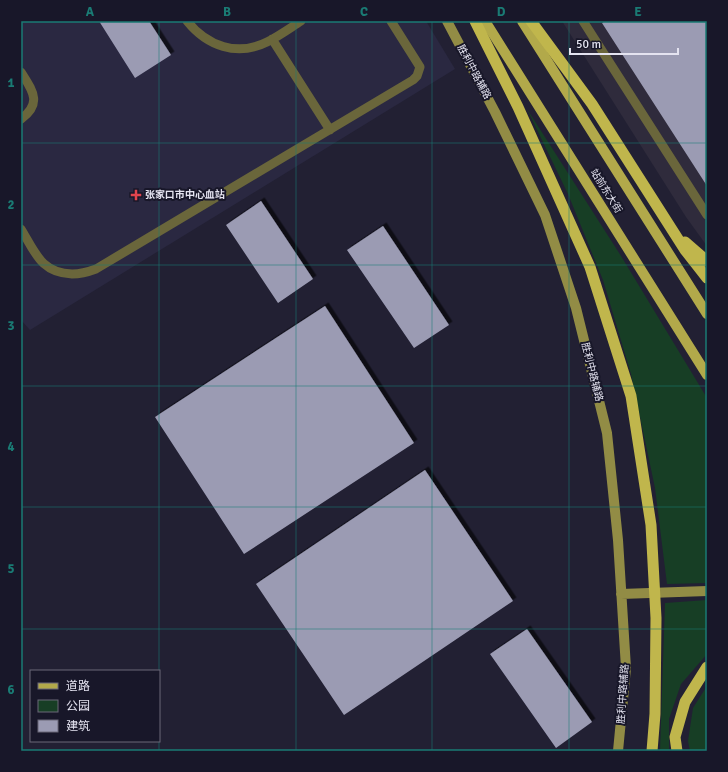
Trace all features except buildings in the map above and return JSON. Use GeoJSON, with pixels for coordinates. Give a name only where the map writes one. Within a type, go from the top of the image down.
{"type":"FeatureCollection","features":[{"type":"Feature","properties":{"kind":"highway"},"geometry":{"type":"LineString","coordinates":[[475,21],[518,107],[590,267],[631,396],[651,525],[656,618],[656,714],[652,751]]}},
{"type":"Feature","properties":{"kind":"highway"},"geometry":{"type":"LineString","coordinates":[[531,21],[592,104],[685,250],[707,278]]}},
{"type":"Feature","properties":{"kind":"highway"},"geometry":{"type":"LineString","coordinates":[[672,229],[707,261]]}},
{"type":"Feature","properties":{"kind":"highway"},"geometry":{"type":"LineString","coordinates":[[677,751],[675,737],[685,702],[707,668]]}},
{"type":"Feature","properties":{"kind":"main road","name":"胜利中路辅路"},"geometry":{"type":"LineString","coordinates":[[447,21],[495,112],[545,215],[576,308],[607,433],[618,540],[626,668],[618,751]]}},
{"type":"Feature","properties":{"kind":"main road","name":"站前东大街"},"geometry":{"type":"LineString","coordinates":[[485,21],[707,375]]}},
{"type":"Feature","properties":{"kind":"main road","name":"站前东大街"},"geometry":{"type":"LineString","coordinates":[[522,21],[707,314]]}},
{"type":"Feature","properties":{"kind":"main road"},"geometry":{"type":"LineString","coordinates":[[622,594],[707,591]]}},
{"type":"Feature","properties":{"kind":"lane"},"geometry":{"type":"LineString","coordinates":[[187,21],[206,39],[217,46],[232,49],[251,48],[272,39],[302,21]]}},
{"type":"Feature","properties":{"kind":"lane"},"geometry":{"type":"LineString","coordinates":[[21,229],[42,262],[48,268],[67,274],[88,272],[102,265],[413,80],[417,76],[420,67],[391,21]]}},
{"type":"Feature","properties":{"kind":"lane"},"geometry":{"type":"LineString","coordinates":[[583,21],[707,215]]}},
{"type":"Feature","properties":{"kind":"lane"},"geometry":{"type":"LineString","coordinates":[[272,39],[330,130]]}},
{"type":"Feature","properties":{"kind":"lane"},"geometry":{"type":"LineString","coordinates":[[21,72],[32,89],[34,97],[34,104],[29,113],[21,119]]}},
{"type":"Feature","properties":{"kind":"shaded area","name":"张家口市中心血站"},"geometry":{"type":"Polygon","coordinates":[[[21,21],[426,21],[455,69],[30,330],[21,320],[21,21]]]}},
{"type":"Feature","properties":{"kind":"shaded area"},"geometry":{"type":"Polygon","coordinates":[[[562,21],[707,21],[707,246],[686,217],[562,21]]]}},
{"type":"Feature","properties":{"kind":"green space"},"geometry":{"type":"Polygon","coordinates":[[[527,109],[621,256],[707,398],[707,583],[667,584],[655,488],[631,374],[603,280],[568,194],[527,109]]]}},
{"type":"Feature","properties":{"kind":"green space"},"geometry":{"type":"Polygon","coordinates":[[[707,600],[707,654],[681,684],[669,719],[669,751],[660,751],[665,603],[707,600]]]}},
{"type":"Feature","properties":{"kind":"green space"},"geometry":{"type":"Polygon","coordinates":[[[707,686],[707,751],[690,751],[688,741],[693,708],[707,686]]]}},
{"type":"Feature","properties":{"kind":"place","name":"张家口市中心血站"},"geometry":{"type":"Point","coordinates":[136,195]}}]}
